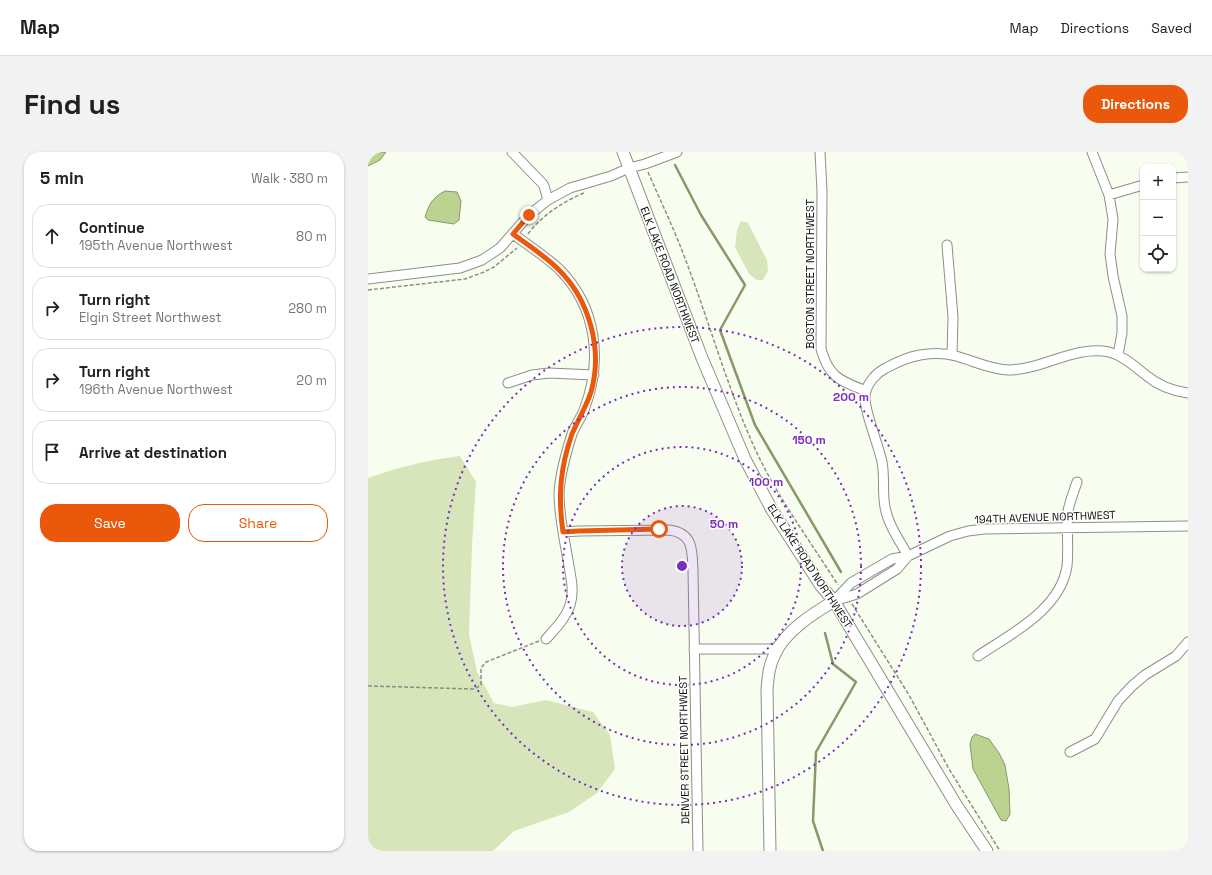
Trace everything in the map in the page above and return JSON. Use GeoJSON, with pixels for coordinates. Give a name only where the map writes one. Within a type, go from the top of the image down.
{"type":"FeatureCollection","features":[{"type":"Feature","properties":{"kind":"street"},"geometry":{"type":"LineString","coordinates":[[512,152],[542,183],[548,200]]}},
{"type":"Feature","properties":{"kind":"street","name":"ELK LAKE ROAD NORTHWEST"},"geometry":{"type":"LineString","coordinates":[[623,152],[702,358],[745,460],[772,510],[821,586],[834,601],[957,806],[987,851]]}},
{"type":"Feature","properties":{"kind":"street"},"geometry":{"type":"LineString","coordinates":[[368,279],[460,268],[471,265],[500,248],[529,215],[548,200],[570,188],[611,176],[629,168],[645,164],[677,152]]}},
{"type":"Feature","properties":{"kind":"street","name":"BOSTON STREET NORTHWEST"},"geometry":{"type":"LineString","coordinates":[[820,152],[822,190],[821,350],[823,358],[836,377],[843,382],[866,391]]}},
{"type":"Feature","properties":{"kind":"street"},"geometry":{"type":"LineString","coordinates":[[1092,152],[1109,195],[1113,219],[1110,254],[1113,276],[1122,316],[1122,333],[1118,355]]}},
{"type":"Feature","properties":{"kind":"street"},"geometry":{"type":"LineString","coordinates":[[1176,178],[1188,177]]}},
{"type":"Feature","properties":{"kind":"street"},"geometry":{"type":"LineString","coordinates":[[1109,195],[1140,186]]}},
{"type":"Feature","properties":{"kind":"street"},"geometry":{"type":"LineString","coordinates":[[513,234],[559,270],[579,296],[588,317],[594,339],[595,361],[591,392],[584,412],[573,434],[560,479],[559,502],[572,596],[567,612],[546,639]]}},
{"type":"Feature","properties":{"kind":"street"},"geometry":{"type":"LineString","coordinates":[[947,245],[953,317],[952,355]]}},
{"type":"Feature","properties":{"kind":"street"},"geometry":{"type":"LineString","coordinates":[[908,556],[887,515],[884,499],[883,464],[865,404],[864,397],[866,391],[874,376],[881,370],[902,360],[928,354],[952,355],[991,368],[1009,370],[1038,366],[1084,352],[1101,351],[1118,355],[1147,376],[1171,390],[1188,392]]}},
{"type":"Feature","properties":{"kind":"street"},"geometry":{"type":"LineString","coordinates":[[508,383],[549,373],[594,375]]}},
{"type":"Feature","properties":{"kind":"street"},"geometry":{"type":"LineString","coordinates":[[978,656],[1036,616],[1057,594],[1064,580],[1067,566],[1068,510],[1077,482]]}},
{"type":"Feature","properties":{"kind":"street","name":"194TH AVENUE NORTHWEST"},"geometry":{"type":"LineString","coordinates":[[834,601],[845,594],[857,594],[897,569],[908,556],[950,536],[968,531],[984,529],[1188,526]]}},
{"type":"Feature","properties":{"kind":"street","name":"DENVER STREET NORTHWEST"},"geometry":{"type":"LineString","coordinates":[[563,532],[659,529],[676,531],[686,536],[691,546],[698,851]]}},
{"type":"Feature","properties":{"kind":"street"},"geometry":{"type":"LineString","coordinates":[[770,851],[768,677],[772,660],[777,649],[798,626],[834,601]]}},
{"type":"Feature","properties":{"kind":"street"},"geometry":{"type":"LineString","coordinates":[[1070,752],[1095,739],[1118,701],[1132,686],[1145,675],[1176,656],[1188,642]]}},
{"type":"Feature","properties":{"kind":"street"},"geometry":{"type":"LineString","coordinates":[[694,649],[777,649]]}},
{"type":"Feature","properties":{"kind":"path"},"geometry":{"type":"LineString","coordinates":[[645,164],[686,260],[721,362],[757,453],[780,495],[909,695],[949,769],[1000,851]]}},
{"type":"Feature","properties":{"kind":"path"},"geometry":{"type":"LineString","coordinates":[[368,686],[474,689],[481,685],[481,668],[486,662],[546,639]]}},
{"type":"Feature","properties":{"kind":"shaded area"},"geometry":{"type":"Polygon","coordinates":[[[368,152],[386,152],[380,160],[368,166],[368,152]]]}},
{"type":"Feature","properties":{"kind":"shaded area"},"geometry":{"type":"Polygon","coordinates":[[[445,191],[457,192],[461,201],[459,220],[454,224],[428,220],[425,217],[432,201],[445,191]]]}},
{"type":"Feature","properties":{"kind":"shaded area"},"geometry":{"type":"Polygon","coordinates":[[[741,221],[748,223],[767,260],[768,271],[763,280],[757,280],[749,274],[735,247],[737,230],[741,221]]]}},
{"type":"Feature","properties":{"kind":"shaded area"},"geometry":{"type":"Polygon","coordinates":[[[460,456],[476,482],[469,634],[477,672],[494,703],[512,707],[546,700],[593,712],[610,735],[615,769],[597,793],[569,812],[514,831],[493,851],[368,851],[368,478],[414,464],[460,456]]]}},
{"type":"Feature","properties":{"kind":"shaded area"},"geometry":{"type":"Polygon","coordinates":[[[975,734],[989,739],[1005,765],[1009,789],[1010,814],[1006,821],[1001,820],[973,769],[970,744],[972,737],[975,734]]]}},
{"type":"Feature","properties":{"kind":"waterway"},"geometry":{"type":"LineString","coordinates":[[675,165],[701,215],[745,285],[720,330],[755,425],[841,572]]}},
{"type":"Feature","properties":{"kind":"waterway"},"geometry":{"type":"LineString","coordinates":[[823,851],[813,821],[816,752],[856,682],[833,664],[825,633]]}},
{"type":"Feature","properties":{"kind":"route"},"geometry":{"type":"LineString","coordinates":[[529,215],[513,234],[551,263],[566,278],[579,296],[592,328],[594,339],[595,361],[591,392],[584,412],[573,434],[560,479],[559,502],[563,532],[659,529]]}}]}
